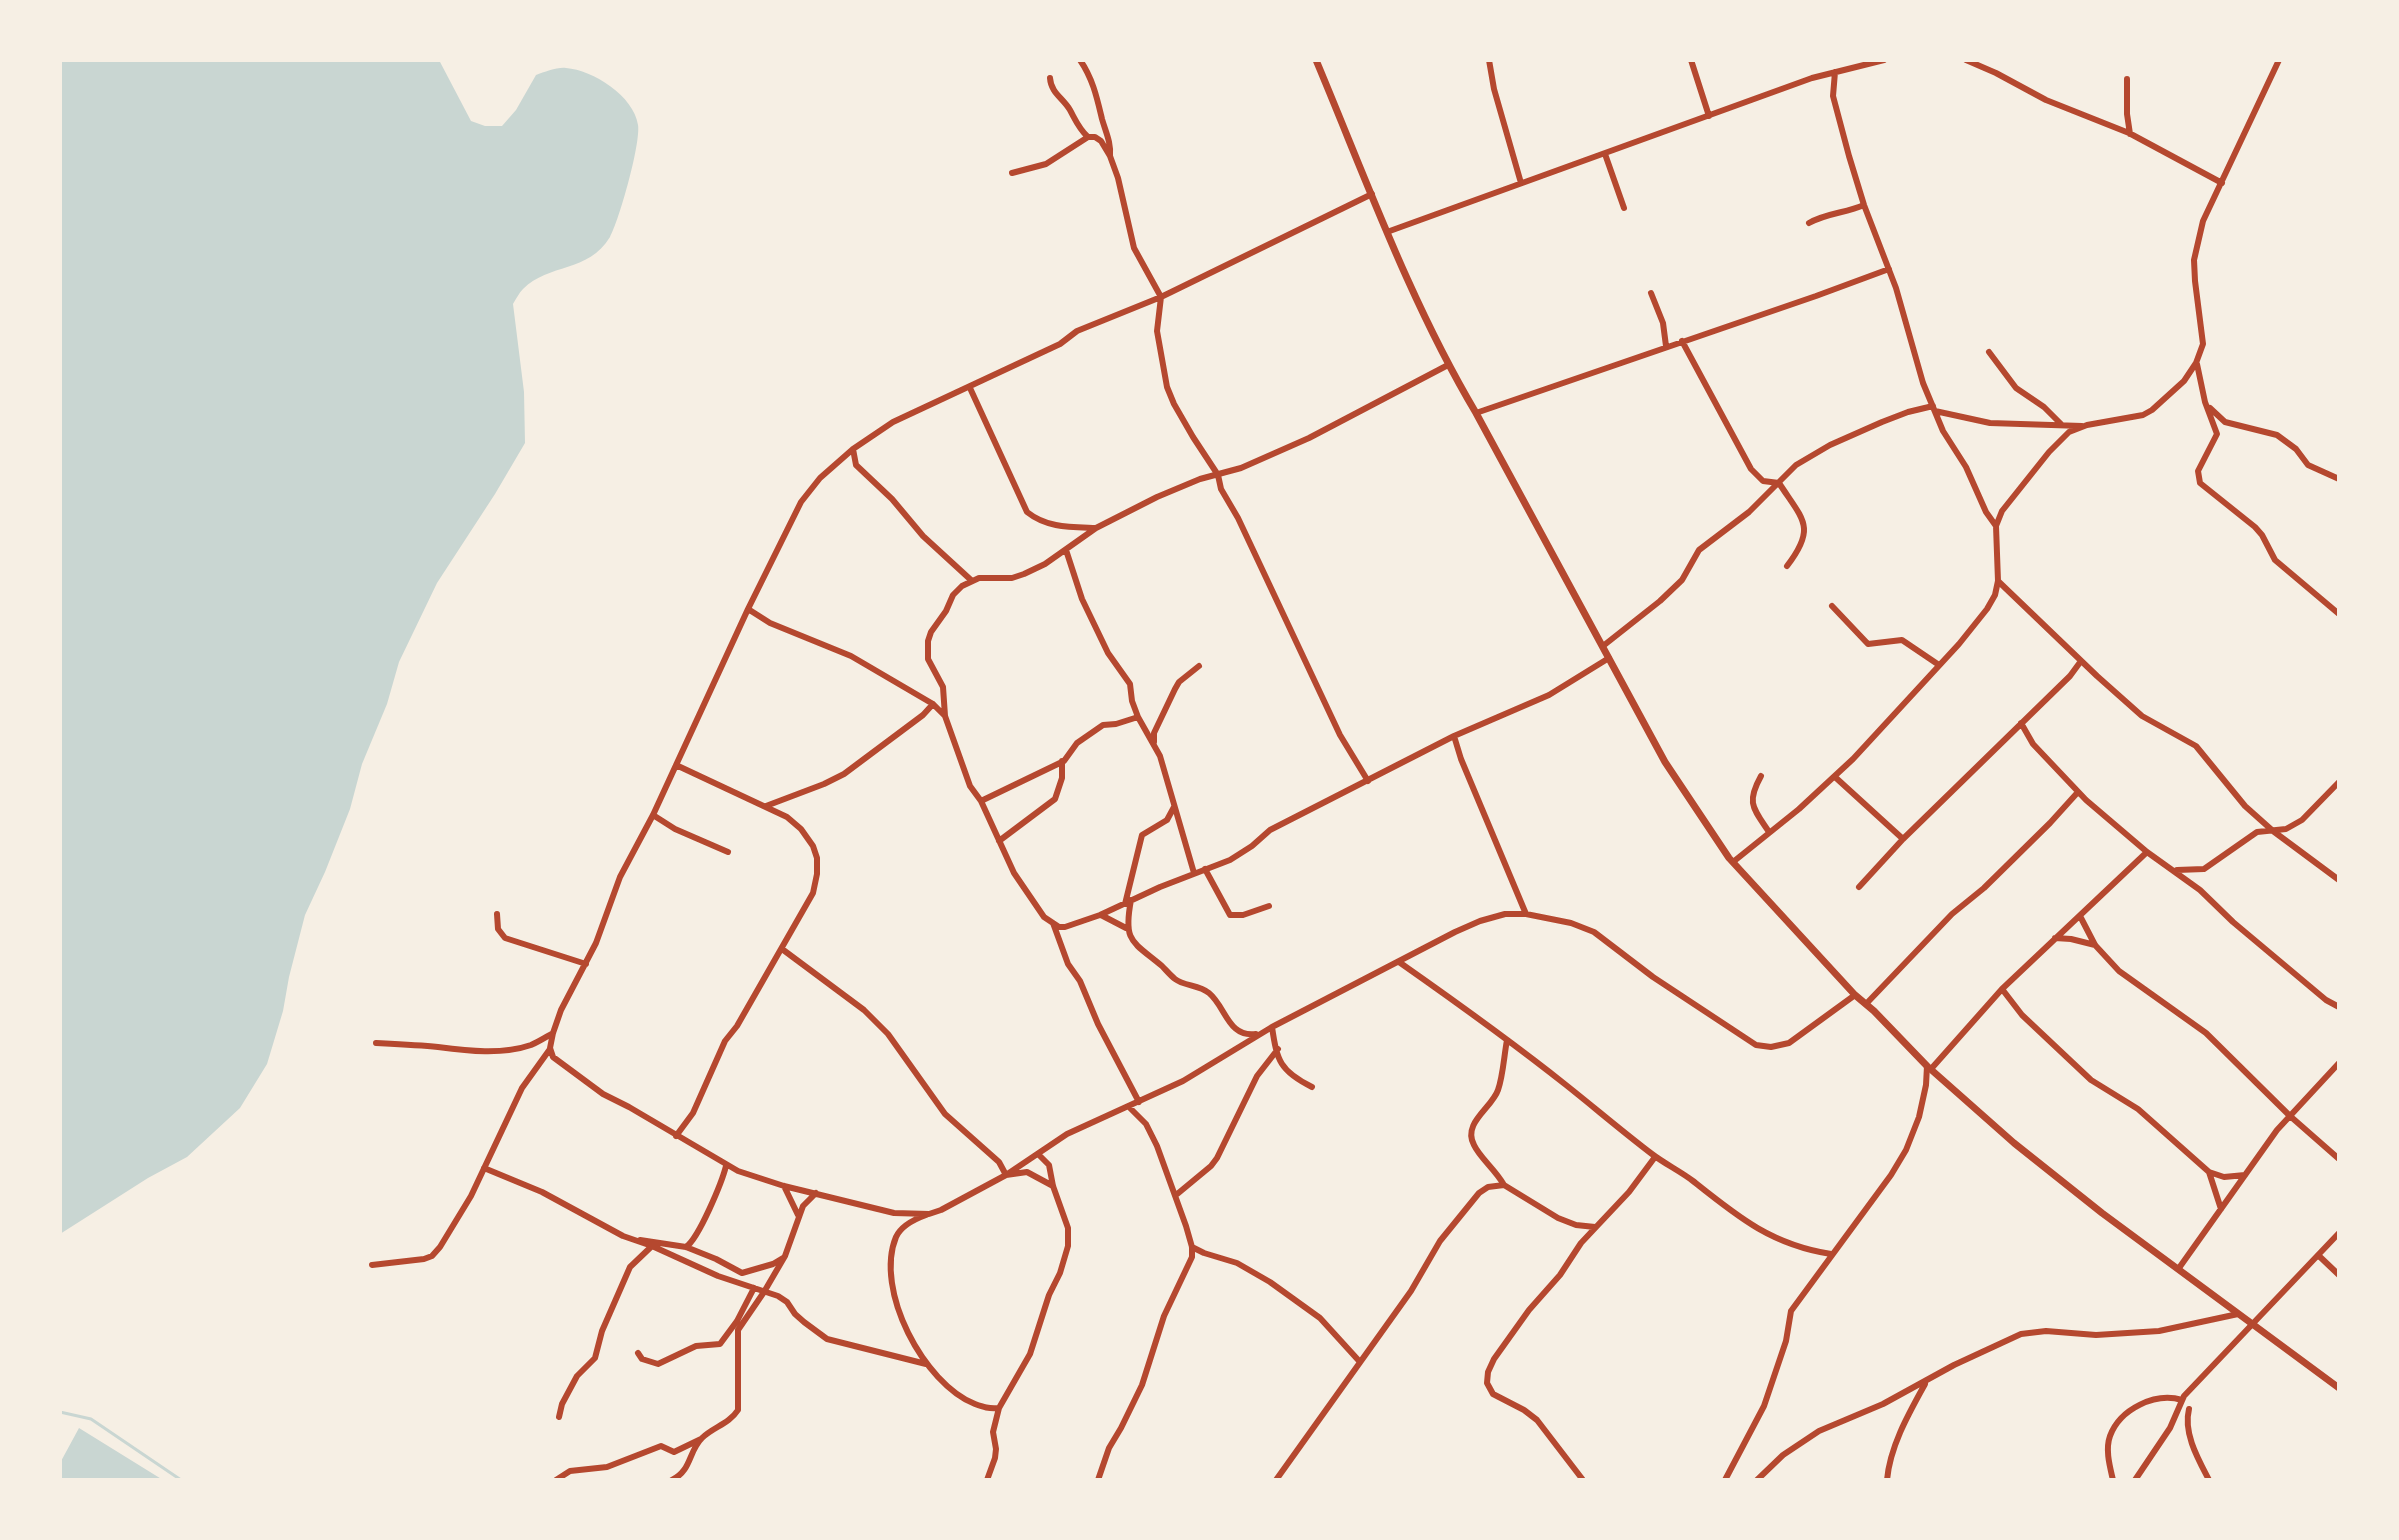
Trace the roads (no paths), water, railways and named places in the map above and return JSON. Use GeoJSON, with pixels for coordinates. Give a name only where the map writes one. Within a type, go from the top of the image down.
{"type":"FeatureCollection","features":[{"type":"Feature","properties":{"kind":"street"},"geometry":{"type":"LineString","coordinates":[[1080,60],[1097,96],[1111,143],[1110,156]]}},
{"type":"Feature","properties":{"kind":"street"},"geometry":{"type":"LineString","coordinates":[[1316,60],[1387,232],[1448,365],[1665,762],[1733,862],[1855,995],[1929,1068],[2025,1152],[2102,1213],[2339,1388]]}},
{"type":"Feature","properties":{"kind":"street"},"geometry":{"type":"LineString","coordinates":[[1489,60],[1494,89],[1521,183]]}},
{"type":"Feature","properties":{"kind":"street"},"geometry":{"type":"LineString","coordinates":[[1691,60],[1709,116]]}},
{"type":"Feature","properties":{"kind":"street"},"geometry":{"type":"LineString","coordinates":[[1387,232],[1835,72],[1884,60]]}},
{"type":"Feature","properties":{"kind":"street"},"geometry":{"type":"LineString","coordinates":[[1966,60],[2046,100],[2130,134],[2222,183]]}},
{"type":"Feature","properties":{"kind":"street"},"geometry":{"type":"LineString","coordinates":[[1733,862],[1835,777],[1959,644],[1987,609],[1998,581],[1996,526],[2002,511],[2049,452],[2069,432],[2143,415],[2152,410],[2173,393],[2196,363],[2203,337],[2195,281],[2197,241],[2203,221],[2279,60]]}},
{"type":"Feature","properties":{"kind":"street"},"geometry":{"type":"LineString","coordinates":[[1835,72],[1833,96],[1864,205],[1908,325],[1923,383],[1943,431],[1966,467],[1986,512],[1996,526]]}},
{"type":"Feature","properties":{"kind":"street"},"geometry":{"type":"LineString","coordinates":[[1050,78],[1056,94],[1067,105],[1079,128],[1088,137],[1098,139],[1110,156],[1134,248],[1161,297],[1157,331],[1167,387],[1186,426],[1218,475],[1221,489],[1238,518],[1340,735],[1368,781]]}},
{"type":"Feature","properties":{"kind":"street"},"geometry":{"type":"LineString","coordinates":[[2127,79],[2130,134]]}},
{"type":"Feature","properties":{"kind":"street"},"geometry":{"type":"LineString","coordinates":[[1012,173],[1038,167],[1088,137]]}},
{"type":"Feature","properties":{"kind":"street"},"geometry":{"type":"LineString","coordinates":[[1605,154],[1624,208]]}},
{"type":"Feature","properties":{"kind":"street"},"geometry":{"type":"LineString","coordinates":[[372,1265],[432,1256],[471,1196],[522,1088],[550,1048],[571,988],[586,964],[620,877],[653,815],[748,609],[801,502],[820,478],[853,449],[893,422],[1060,344],[1077,331],[1161,297],[1372,194]]}},
{"type":"Feature","properties":{"kind":"street"},"geometry":{"type":"LineString","coordinates":[[1809,223],[1864,205]]}},
{"type":"Feature","properties":{"kind":"street"},"geometry":{"type":"LineString","coordinates":[[1476,413],[1889,269]]}},
{"type":"Feature","properties":{"kind":"street"},"geometry":{"type":"LineString","coordinates":[[1651,293],[1663,323],[1666,346]]}},
{"type":"Feature","properties":{"kind":"street"},"geometry":{"type":"LineString","coordinates":[[1682,341],[1751,469],[1763,481],[1779,483],[1800,514],[1804,540],[1787,566]]}},
{"type":"Feature","properties":{"kind":"street"},"geometry":{"type":"LineString","coordinates":[[1989,352],[2019,392],[2044,407],[2062,425]]}},
{"type":"Feature","properties":{"kind":"street"},"geometry":{"type":"LineString","coordinates":[[2196,363],[2205,402],[2217,434],[2198,471],[2200,483],[2255,527],[2275,560],[2339,614]]}},
{"type":"Feature","properties":{"kind":"street"},"geometry":{"type":"LineString","coordinates":[[1448,365],[1321,432],[1256,462],[1173,489],[1096,528],[1045,564],[1012,578],[971,580],[953,595],[931,632],[928,659],[943,687],[945,716],[970,786],[981,801],[1014,873],[1039,911],[1053,923],[1065,927],[1100,915],[1230,860],[1270,830],[1454,736],[1549,695],[1609,658]]}},
{"type":"Feature","properties":{"kind":"street"},"geometry":{"type":"LineString","coordinates":[[970,388],[1027,512],[1039,522],[1047,524],[1096,528]]}},
{"type":"Feature","properties":{"kind":"street"},"geometry":{"type":"LineString","coordinates":[[2205,402],[2225,422],[2277,435],[2296,449],[2308,465],[2339,479]]}},
{"type":"Feature","properties":{"kind":"street"},"geometry":{"type":"LineString","coordinates":[[1603,646],[1682,580],[1699,550],[1749,512],[1796,465],[1830,445],[1898,415],[1934,408],[1990,423],[2085,426]]}},
{"type":"Feature","properties":{"kind":"street"},"geometry":{"type":"LineString","coordinates":[[853,449],[856,465],[892,499],[923,536],[971,580]]}},
{"type":"Feature","properties":{"kind":"street"},"geometry":{"type":"LineString","coordinates":[[1066,550],[1082,599],[1100,639],[1130,684],[1138,717],[1160,756],[1194,873]]}},
{"type":"Feature","properties":{"kind":"street"},"geometry":{"type":"LineString","coordinates":[[1998,581],[2142,716],[2196,746],[2245,806],[2273,831],[2339,880]]}},
{"type":"Feature","properties":{"kind":"street"},"geometry":{"type":"LineString","coordinates":[[1832,606],[1868,644],[1902,640],[1939,665]]}},
{"type":"Feature","properties":{"kind":"street"},"geometry":{"type":"LineString","coordinates":[[748,609],[770,623],[851,656],[933,704],[945,716]]}},
{"type":"Feature","properties":{"kind":"street"},"geometry":{"type":"LineString","coordinates":[[1859,887],[1903,839],[2070,676],[2081,661]]}},
{"type":"Feature","properties":{"kind":"street"},"geometry":{"type":"LineString","coordinates":[[1154,746],[1154,733],[1175,689],[1199,666]]}},
{"type":"Feature","properties":{"kind":"street"},"geometry":{"type":"LineString","coordinates":[[766,806],[844,774],[923,715],[933,704]]}},
{"type":"Feature","properties":{"kind":"street"},"geometry":{"type":"LineString","coordinates":[[981,801],[1062,761],[1077,743],[1103,725],[1119,724],[1138,717]]}},
{"type":"Feature","properties":{"kind":"street"},"geometry":{"type":"LineString","coordinates":[[2021,723],[2033,744],[2078,792],[2147,852],[2200,890],[2293,973],[2339,1007]]}},
{"type":"Feature","properties":{"kind":"street"},"geometry":{"type":"LineString","coordinates":[[1454,736],[1526,914]]}},
{"type":"Feature","properties":{"kind":"street"},"geometry":{"type":"LineString","coordinates":[[999,841],[1055,799],[1061,784],[1062,761]]}},
{"type":"Feature","properties":{"kind":"street"},"geometry":{"type":"LineString","coordinates":[[676,765],[787,817],[801,829],[817,858],[813,893],[737,1026],[725,1041],[693,1113],[676,1136]]}},
{"type":"Feature","properties":{"kind":"street"},"geometry":{"type":"LineString","coordinates":[[1761,776],[1752,802],[1769,832]]}},
{"type":"Feature","properties":{"kind":"street"},"geometry":{"type":"LineString","coordinates":[[1835,777],[1903,839]]}},
{"type":"Feature","properties":{"kind":"street"},"geometry":{"type":"LineString","coordinates":[[2174,870],[2204,869],[2252,835],[2286,829],[2302,820],[2339,782]]}},
{"type":"Feature","properties":{"kind":"street"},"geometry":{"type":"LineString","coordinates":[[1866,1004],[1952,914],[1984,888],[2078,792]]}},
{"type":"Feature","properties":{"kind":"street"},"geometry":{"type":"LineString","coordinates":[[1126,928],[1128,902],[1142,835],[1167,820],[1174,807]]}},
{"type":"Feature","properties":{"kind":"street"},"geometry":{"type":"LineString","coordinates":[[653,815],[675,829],[728,852]]}},
{"type":"Feature","properties":{"kind":"street"},"geometry":{"type":"LineString","coordinates":[[1725,1480],[1764,1406],[1786,1341],[1791,1311],[1906,1150],[1919,1117],[1929,1068],[2002,989],[2147,852]]}},
{"type":"Feature","properties":{"kind":"street"},"geometry":{"type":"LineString","coordinates":[[1205,869],[1230,915],[1243,915],[1269,906]]}},
{"type":"Feature","properties":{"kind":"street"},"geometry":{"type":"LineString","coordinates":[[497,914],[498,929],[505,938],[586,964]]}},
{"type":"Feature","properties":{"kind":"street"},"geometry":{"type":"LineString","coordinates":[[999,1408],[987,1408],[965,1400],[941,1382],[926,1364],[901,1317],[895,1298],[892,1268],[899,1232],[915,1220],[941,1210],[1006,1175],[1067,1134],[1183,1081],[1272,1027],[1480,921],[1505,914],[1526,914],[1555,918],[1594,932],[1653,977],[1756,1045],[1771,1047],[1789,1043],[1855,995]]}},
{"type":"Feature","properties":{"kind":"street"},"geometry":{"type":"LineString","coordinates":[[1100,915],[1126,928],[1144,953],[1176,980],[1207,991],[1236,1030],[1249,1036],[1261,1034]]}},
{"type":"Feature","properties":{"kind":"street"},"geometry":{"type":"LineString","coordinates":[[2080,916],[2095,945],[2119,971],[2206,1033],[2290,1116],[2339,1159]]}},
{"type":"Feature","properties":{"kind":"street"},"geometry":{"type":"LineString","coordinates":[[1053,923],[1068,964],[1080,981],[1098,1024],[1139,1102]]}},
{"type":"Feature","properties":{"kind":"street"},"geometry":{"type":"LineString","coordinates":[[2055,938],[2095,945]]}},
{"type":"Feature","properties":{"kind":"street"},"geometry":{"type":"LineString","coordinates":[[782,949],[864,1010],[888,1034],[945,1114],[986,1149],[1006,1175]]}},
{"type":"Feature","properties":{"kind":"street"},"geometry":{"type":"LineString","coordinates":[[1399,962],[1507,1040],[1655,1157],[1691,1179],[1713,1198],[1767,1234],[1789,1244],[1831,1254]]}},
{"type":"Feature","properties":{"kind":"street"},"geometry":{"type":"LineString","coordinates":[[2002,989],[2022,1015],[2091,1080],[2138,1109],[2209,1172],[2224,1177],[2245,1175]]}},
{"type":"Feature","properties":{"kind":"street"},"geometry":{"type":"LineString","coordinates":[[1272,1027],[1281,1064],[1289,1074],[1312,1087]]}},
{"type":"Feature","properties":{"kind":"street"},"geometry":{"type":"LineString","coordinates":[[376,1043],[491,1051],[533,1044],[553,1033]]}},
{"type":"Feature","properties":{"kind":"street"},"geometry":{"type":"LineString","coordinates":[[1507,1040],[1499,1089],[1474,1123],[1474,1145],[1504,1185],[1558,1218],[1576,1225],[1595,1227]]}},
{"type":"Feature","properties":{"kind":"street"},"geometry":{"type":"LineString","coordinates":[[550,1048],[555,1061],[603,1094],[726,1166],[784,1186],[894,1213],[929,1214]]}},
{"type":"Feature","properties":{"kind":"street"},"geometry":{"type":"LineString","coordinates":[[1176,1195],[1217,1158],[1257,1076],[1278,1049]]}},
{"type":"Feature","properties":{"kind":"street"},"geometry":{"type":"LineString","coordinates":[[2179,1268],[2277,1130],[2339,1063]]}},
{"type":"Feature","properties":{"kind":"street"},"geometry":{"type":"LineString","coordinates":[[1098,1480],[1109,1448],[1142,1385],[1164,1316],[1191,1263],[1192,1247],[1176,1195],[1146,1124],[1129,1107]]}},
{"type":"Feature","properties":{"kind":"street"},"geometry":{"type":"LineString","coordinates":[[987,1480],[995,1458],[993,1432],[999,1408],[1030,1354],[1049,1295],[1067,1254],[1068,1228],[1049,1165],[1039,1155]]}},
{"type":"Feature","properties":{"kind":"street"},"geometry":{"type":"LineString","coordinates":[[1583,1480],[1541,1425],[1524,1410],[1493,1394],[1487,1383],[1488,1372],[1514,1330],[1655,1157]]}},
{"type":"Feature","properties":{"kind":"street"},"geometry":{"type":"LineString","coordinates":[[686,1247],[696,1235],[726,1166]]}},
{"type":"Feature","properties":{"kind":"street"},"geometry":{"type":"LineString","coordinates":[[484,1168],[542,1192],[631,1239],[681,1261],[785,1299],[795,1314],[827,1339],[926,1364]]}},
{"type":"Feature","properties":{"kind":"street"},"geometry":{"type":"LineString","coordinates":[[1006,1175],[1027,1172],[1053,1186]]}},
{"type":"Feature","properties":{"kind":"street"},"geometry":{"type":"LineString","coordinates":[[2209,1172],[2221,1209]]}},
{"type":"Feature","properties":{"kind":"street"},"geometry":{"type":"LineString","coordinates":[[1276,1480],[1411,1291],[1448,1232],[1479,1193],[1488,1187],[1504,1185]]}},
{"type":"Feature","properties":{"kind":"street"},"geometry":{"type":"LineString","coordinates":[[784,1186],[799,1217]]}},
{"type":"Feature","properties":{"kind":"street"},"geometry":{"type":"LineString","coordinates":[[738,1330],[785,1256],[803,1206],[816,1193]]}},
{"type":"Feature","properties":{"kind":"street"},"geometry":{"type":"LineString","coordinates":[[2135,1480],[2170,1428],[2182,1400],[2339,1233]]}},
{"type":"Feature","properties":{"kind":"street"},"geometry":{"type":"LineString","coordinates":[[631,1239],[686,1247],[742,1273],[773,1264],[785,1256]]}},
{"type":"Feature","properties":{"kind":"street"},"geometry":{"type":"LineString","coordinates":[[559,1417],[562,1404],[577,1376],[595,1358],[602,1331],[630,1267],[652,1246]]}},
{"type":"Feature","properties":{"kind":"street"},"geometry":{"type":"LineString","coordinates":[[1192,1247],[1237,1263],[1270,1282],[1320,1318],[1360,1362]]}},
{"type":"Feature","properties":{"kind":"street"},"geometry":{"type":"LineString","coordinates":[[2318,1255],[2339,1275]]}},
{"type":"Feature","properties":{"kind":"street"},"geometry":{"type":"LineString","coordinates":[[638,1353],[647,1362],[658,1364],[696,1346],[720,1344],[737,1321],[754,1288]]}},
{"type":"Feature","properties":{"kind":"street"},"geometry":{"type":"LineString","coordinates":[[1757,1480],[1783,1455],[1819,1431],[1879,1406],[1954,1365],[2021,1334],[2046,1331],[2096,1335],[2159,1331],[2238,1314]]}},
{"type":"Feature","properties":{"kind":"street"},"geometry":{"type":"LineString","coordinates":[[556,1480],[570,1471],[607,1467],[661,1446],[674,1452],[702,1439],[731,1419],[739,1407],[737,1321]]}},
{"type":"Feature","properties":{"kind":"street"},"geometry":{"type":"LineString","coordinates":[[1887,1480],[1889,1464],[1911,1408],[1925,1383]]}},
{"type":"Feature","properties":{"kind":"street"},"geometry":{"type":"LineString","coordinates":[[2113,1480],[2108,1448],[2109,1437],[2117,1424],[2152,1399],[2171,1397],[2182,1400]]}},
{"type":"Feature","properties":{"kind":"street"},"geometry":{"type":"LineString","coordinates":[[2189,1409],[2187,1416],[2192,1443],[2209,1480]]}},
{"type":"Feature","properties":{"kind":"street"},"geometry":{"type":"LineString","coordinates":[[672,1480],[684,1473],[702,1439]]}},
{"type":"Feature","properties":{"kind":"waterway"},"geometry":{"type":"LineString","coordinates":[[60,1412],[91,1419],[181,1480]]}}]}
